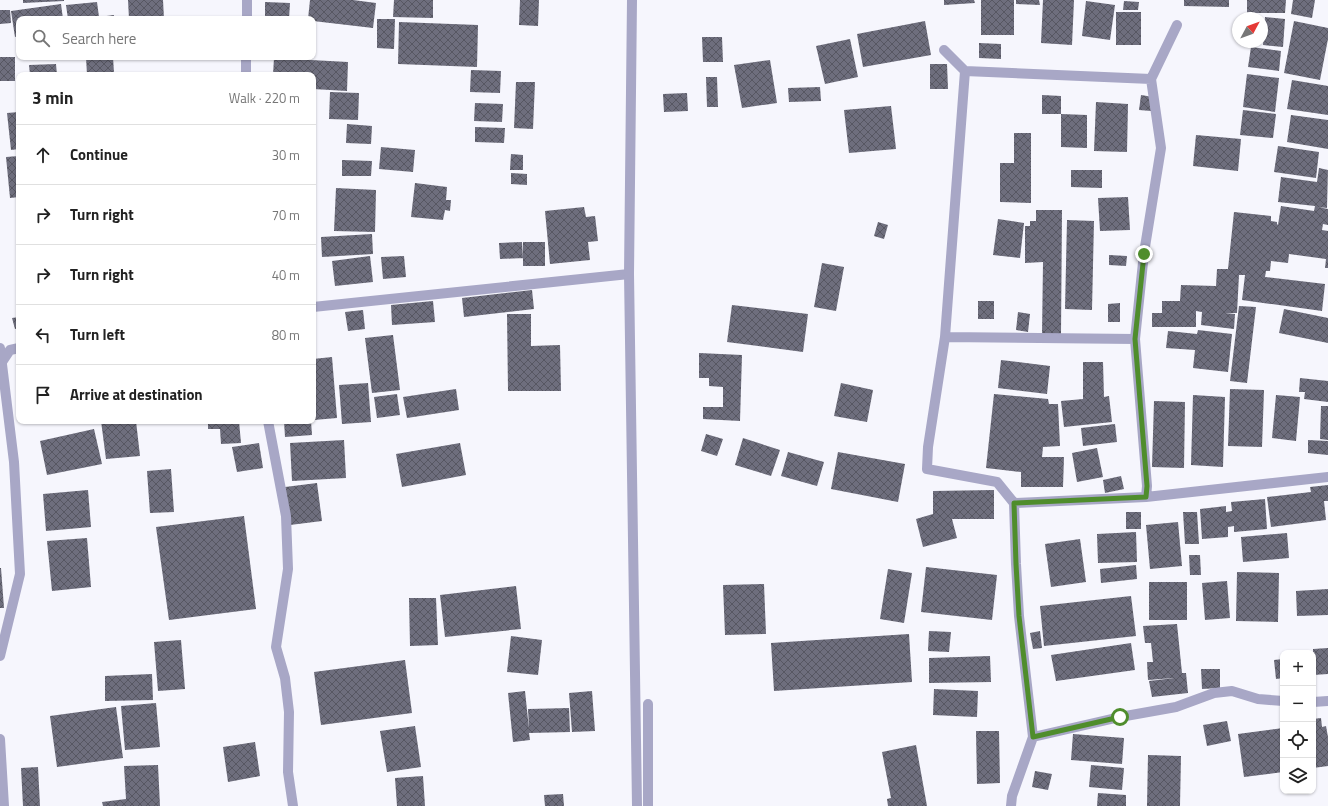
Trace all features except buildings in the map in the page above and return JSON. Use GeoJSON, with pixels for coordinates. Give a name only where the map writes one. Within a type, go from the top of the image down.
{"type":"FeatureCollection","features":[{"type":"Feature","properties":{"kind":"street"},"geometry":{"type":"LineString","coordinates":[[247,0],[247,16]]}},
{"type":"Feature","properties":{"kind":"street"},"geometry":{"type":"LineString","coordinates":[[632,0],[628,274],[638,806]]}},
{"type":"Feature","properties":{"kind":"street"},"geometry":{"type":"LineString","coordinates":[[1146,497],[1147,486],[1135,339],[1144,254],[1162,148],[1151,79],[1177,25]]}},
{"type":"Feature","properties":{"kind":"street"},"geometry":{"type":"LineString","coordinates":[[944,50],[965,72],[1151,79]]}},
{"type":"Feature","properties":{"kind":"street"},"geometry":{"type":"LineString","coordinates":[[246,60],[246,72]]}},
{"type":"Feature","properties":{"kind":"street"},"geometry":{"type":"LineString","coordinates":[[965,72],[945,337],[928,447],[927,469],[997,482],[1014,503],[1019,608],[1033,737],[1012,796],[1011,806]]}},
{"type":"Feature","properties":{"kind":"street"},"geometry":{"type":"LineString","coordinates":[[316,307],[628,274]]}},
{"type":"Feature","properties":{"kind":"street"},"geometry":{"type":"LineString","coordinates":[[945,337],[1135,339]]}},
{"type":"Feature","properties":{"kind":"street"},"geometry":{"type":"LineString","coordinates":[[0,348],[14,462],[20,574],[0,656]]}},
{"type":"Feature","properties":{"kind":"street"},"geometry":{"type":"LineString","coordinates":[[1,363],[10,350],[16,349]]}},
{"type":"Feature","properties":{"kind":"street"},"geometry":{"type":"LineString","coordinates":[[269,424],[286,516],[288,569],[276,647],[285,678],[289,712],[288,772],[293,806]]}},
{"type":"Feature","properties":{"kind":"street"},"geometry":{"type":"LineString","coordinates":[[1014,503],[1146,497],[1328,477]]}},
{"type":"Feature","properties":{"kind":"street"},"geometry":{"type":"LineString","coordinates":[[1033,737],[1120,717],[1176,708],[1214,693],[1232,692],[1258,699],[1280,701]]}},
{"type":"Feature","properties":{"kind":"street"},"geometry":{"type":"LineString","coordinates":[[1316,702],[1328,702]]}},
{"type":"Feature","properties":{"kind":"street"},"geometry":{"type":"LineString","coordinates":[[648,704],[648,806]]}},
{"type":"Feature","properties":{"kind":"street"},"geometry":{"type":"LineString","coordinates":[[0,739],[4,806]]}},
{"type":"Feature","properties":{"kind":"route"},"geometry":{"type":"LineString","coordinates":[[1120,717],[1033,737],[1019,616],[1014,503],[1146,497],[1147,486],[1135,339],[1144,254]]}}]}
